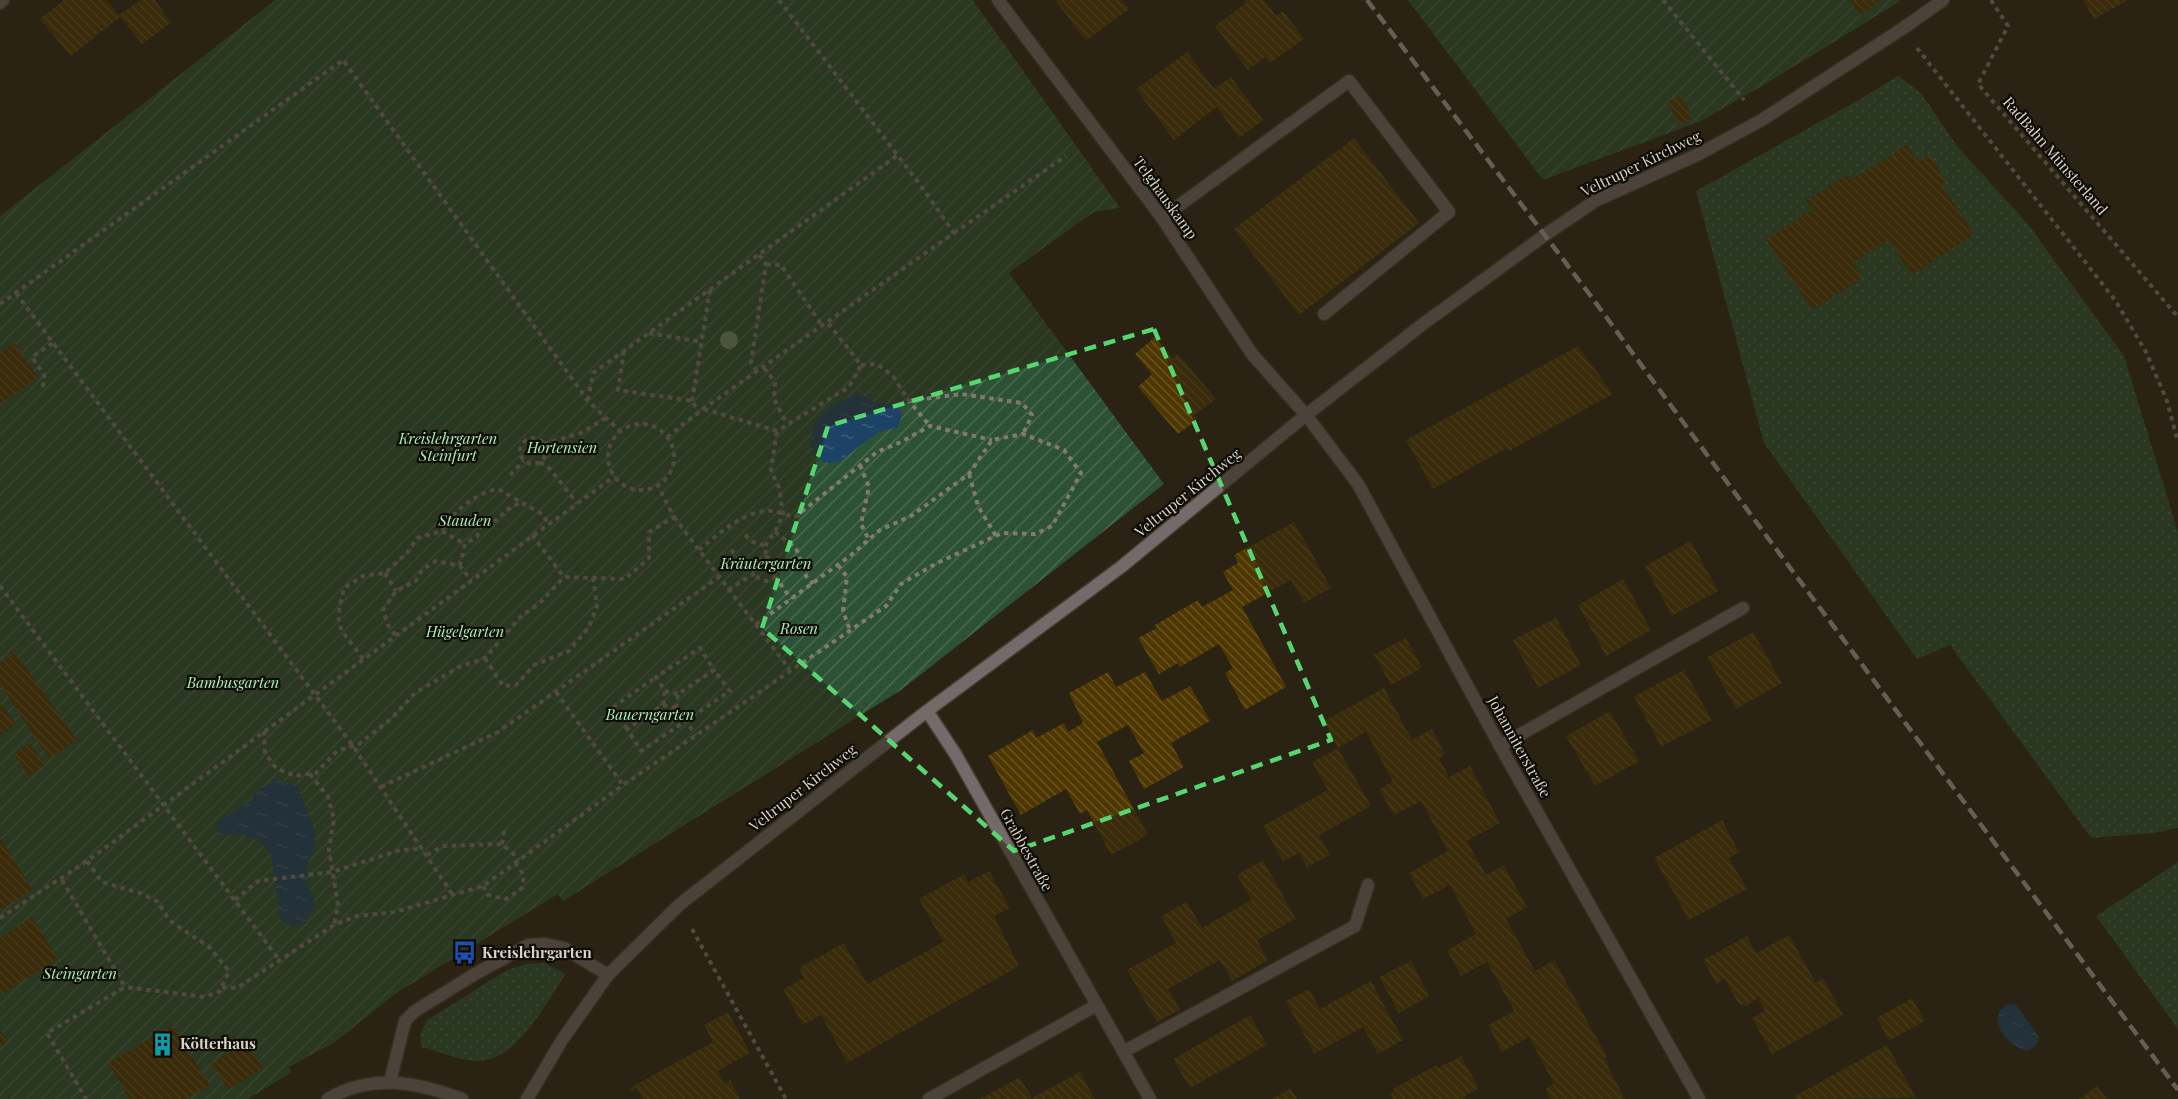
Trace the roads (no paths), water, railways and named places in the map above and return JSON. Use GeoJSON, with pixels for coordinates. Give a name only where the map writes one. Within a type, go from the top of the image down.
{"type":"FeatureCollection","features":[{"type":"Feature","properties":{"kind":"street","name":"Telghauskamp"},"geometry":{"type":"LineString","coordinates":[[998,0],[1162,218],[1252,354],[1306,415]]}},
{"type":"Feature","properties":{"kind":"street","name":"Veltruper Kirchweg"},"geometry":{"type":"LineString","coordinates":[[527,1099],[562,1040],[608,975],[679,905],[927,711],[1120,567],[1306,415],[1442,310],[1595,201],[1697,155],[1760,121],[1943,0]]}},
{"type":"Feature","properties":{"kind":"street"},"geometry":{"type":"LineString","coordinates":[[1162,218],[1349,81],[1449,212],[1324,314]]}},
{"type":"Feature","properties":{"kind":"street","name":"Johanniterstraße"},"geometry":{"type":"LineString","coordinates":[[1306,415],[1358,484],[1500,746],[1699,1099]]}},
{"type":"Feature","properties":{"kind":"street"},"geometry":{"type":"LineString","coordinates":[[1500,746],[1743,608]]}},
{"type":"Feature","properties":{"kind":"street","name":"Grabbestraße"},"geometry":{"type":"LineString","coordinates":[[927,711],[956,755],[1150,1099]]}},
{"type":"Feature","properties":{"kind":"street"},"geometry":{"type":"LineString","coordinates":[[1124,1052],[1354,926],[1368,885]]}},
{"type":"Feature","properties":{"kind":"street"},"geometry":{"type":"LineString","coordinates":[[390,1082],[405,1021],[415,1011],[528,945],[545,944],[564,948],[608,975]]}},
{"type":"Feature","properties":{"kind":"street"},"geometry":{"type":"LineString","coordinates":[[929,1099],[1097,1005]]}},
{"type":"Feature","properties":{"kind":"street"},"geometry":{"type":"LineString","coordinates":[[328,1099],[345,1089],[390,1082],[416,1086],[462,1099]]}},
{"type":"Feature","properties":{"kind":"water"},"geometry":{"type":"Polygon","coordinates":[[[858,392],[873,402],[893,405],[895,402],[902,415],[898,427],[878,432],[839,462],[824,463],[811,447],[810,439],[818,419],[828,409],[858,392]]]}},
{"type":"Feature","properties":{"kind":"water"},"geometry":{"type":"Polygon","coordinates":[[[275,779],[297,786],[315,831],[314,849],[307,865],[306,880],[315,905],[306,923],[292,927],[280,919],[272,856],[260,841],[246,835],[219,835],[216,829],[218,822],[254,798],[252,795],[275,779]]]}},
{"type":"Feature","properties":{"kind":"water"},"geometry":{"type":"Polygon","coordinates":[[[2008,1004],[2016,1005],[2039,1037],[2036,1046],[2027,1051],[2012,1044],[1998,1024],[2001,1010],[2008,1004]]]}},
{"type":"Feature","properties":{"kind":"railway"},"geometry":{"type":"LineString","coordinates":[[1367,0],[1593,299],[2178,1090]]}},
{"type":"Feature","properties":{"kind":"place","name":"Kreislehrgarten"},"geometry":{"type":"Point","coordinates":[464,953]}},
{"type":"Feature","properties":{"kind":"place","name":"Kötterhaus"},"geometry":{"type":"Point","coordinates":[162,1044]}},
{"type":"Feature","properties":{"kind":"park label","name":"Kreislehrgarten Steinfurt"},"geometry":{"type":"Point","coordinates":[448,448]}},
{"type":"Feature","properties":{"kind":"park label","name":"Hortensien"},"geometry":{"type":"Point","coordinates":[562,448]}},
{"type":"Feature","properties":{"kind":"park label","name":"Stauden"},"geometry":{"type":"Point","coordinates":[465,521]}},
{"type":"Feature","properties":{"kind":"park label","name":"Kräutergarten"},"geometry":{"type":"Point","coordinates":[766,564]}},
{"type":"Feature","properties":{"kind":"park label","name":"Rosen"},"geometry":{"type":"Point","coordinates":[799,629]}},
{"type":"Feature","properties":{"kind":"park label","name":"Hügelgarten"},"geometry":{"type":"Point","coordinates":[465,632]}},
{"type":"Feature","properties":{"kind":"park label","name":"Bambusgarten"},"geometry":{"type":"Point","coordinates":[233,683]}},
{"type":"Feature","properties":{"kind":"park label","name":"Bauerngarten"},"geometry":{"type":"Point","coordinates":[650,715]}},
{"type":"Feature","properties":{"kind":"park label","name":"Steingarten"},"geometry":{"type":"Point","coordinates":[80,974]}}]}
